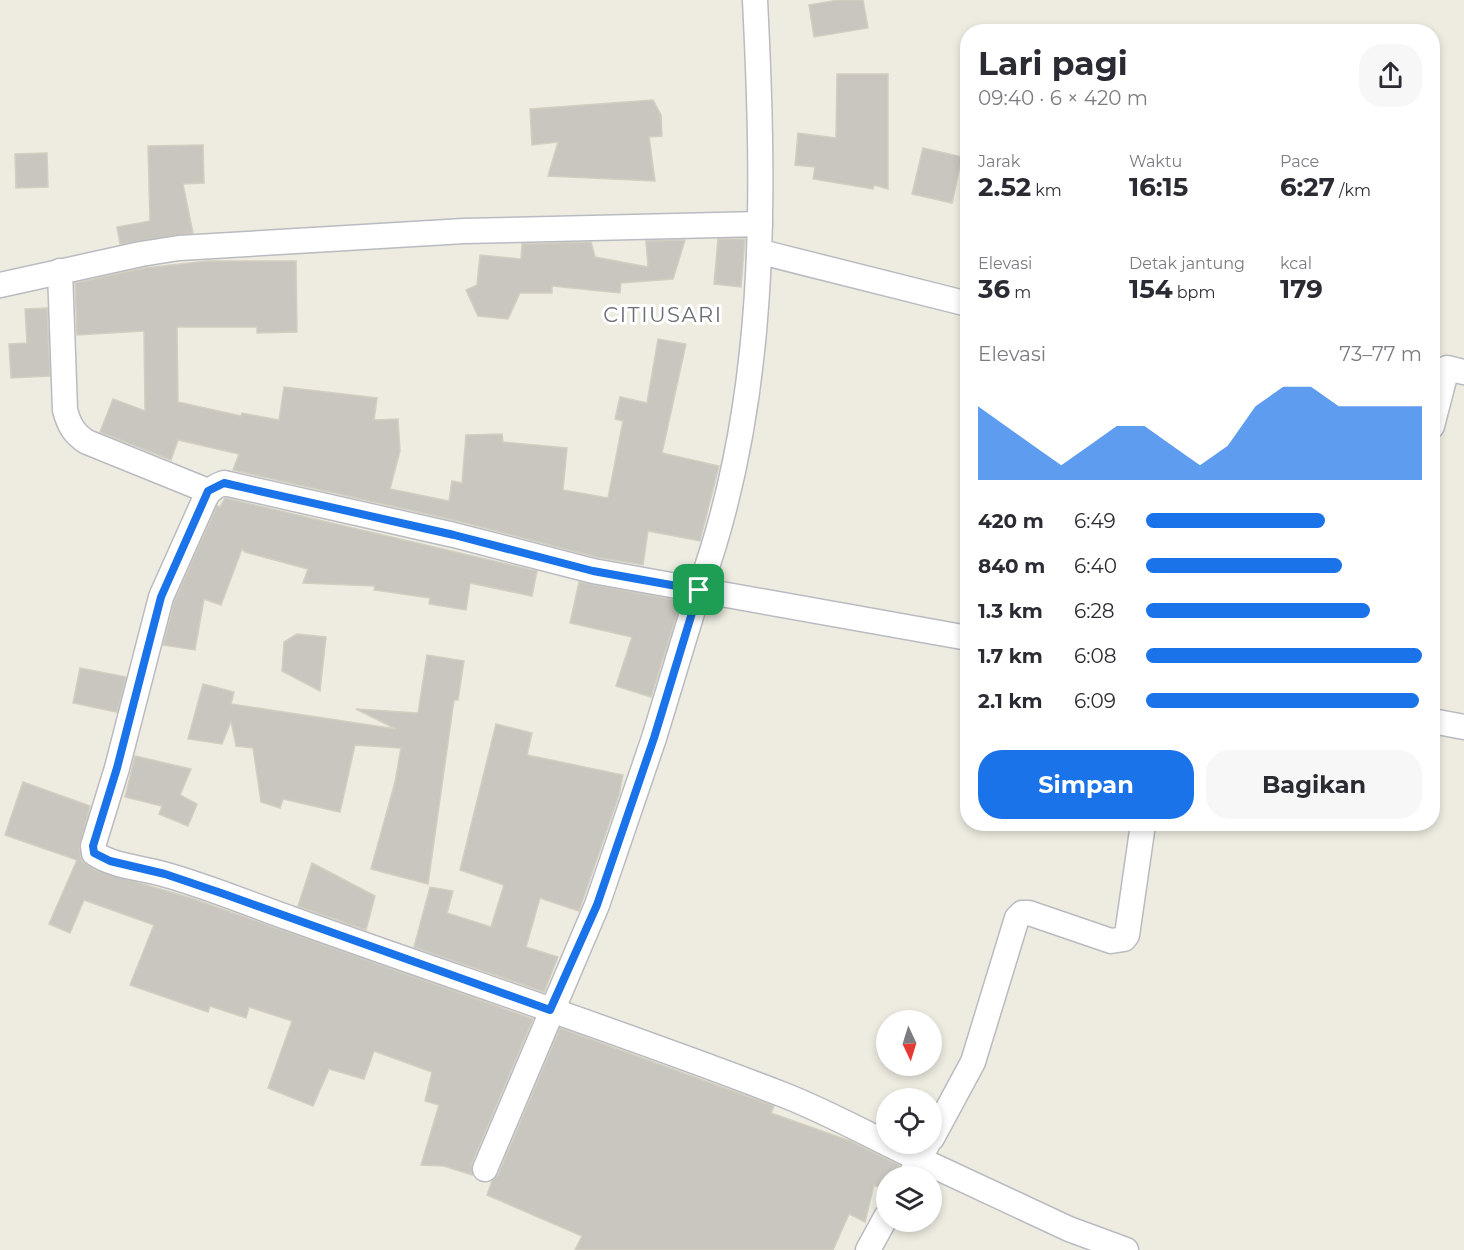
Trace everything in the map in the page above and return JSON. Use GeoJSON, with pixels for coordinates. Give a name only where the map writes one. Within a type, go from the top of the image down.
{"type":"FeatureCollection","features":[{"type":"Feature","properties":{"kind":"street"},"geometry":{"type":"LineString","coordinates":[[485,1169],[550,1010],[597,905],[654,738],[723,513],[749,395],[761,252],[755,0]]}},
{"type":"Feature","properties":{"kind":"street"},"geometry":{"type":"LineString","coordinates":[[0,285],[179,248],[464,231],[760,224]]}},
{"type":"Feature","properties":{"kind":"street"},"geometry":{"type":"LineString","coordinates":[[761,252],[960,302]]}},
{"type":"Feature","properties":{"kind":"street"},"geometry":{"type":"LineString","coordinates":[[60,272],[65,410],[70,427],[87,442],[208,491]]}},
{"type":"Feature","properties":{"kind":"street"},"geometry":{"type":"LineString","coordinates":[[1440,397],[1448,368],[1464,372]]}},
{"type":"Feature","properties":{"kind":"street"},"geometry":{"type":"LineString","coordinates":[[960,637],[593,571],[454,535],[224,483],[208,491],[161,597],[117,768],[93,846],[94,853],[110,861],[165,874],[224,894],[786,1096],[1069,1229],[1126,1250]]}},
{"type":"Feature","properties":{"kind":"street"},"geometry":{"type":"LineString","coordinates":[[1440,722],[1464,727]]}},
{"type":"Feature","properties":{"kind":"street"},"geometry":{"type":"LineString","coordinates":[[942,1119],[973,1062],[1017,918],[1022,913],[1029,913],[1111,941],[1124,939],[1127,935],[1142,831]]}},
{"type":"Feature","properties":{"kind":"street"},"geometry":{"type":"LineString","coordinates":[[868,1250],[878,1232]]}},
{"type":"Feature","properties":{"kind":"building"},"geometry":{"type":"Polygon","coordinates":[[[838,0],[863,0],[868,28],[814,37],[809,5],[838,0]]]}},
{"type":"Feature","properties":{"kind":"building"},"geometry":{"type":"Polygon","coordinates":[[[837,74],[888,74],[888,189],[874,185],[873,189],[813,179],[815,167],[795,165],[798,133],[836,138],[837,74]]]}},
{"type":"Feature","properties":{"kind":"building"},"geometry":{"type":"Polygon","coordinates":[[[653,100],[661,115],[662,136],[649,137],[655,181],[548,176],[558,142],[532,145],[530,109],[653,100]]]}},
{"type":"Feature","properties":{"kind":"building"},"geometry":{"type":"Polygon","coordinates":[[[203,145],[204,183],[183,184],[193,233],[120,244],[117,227],[150,221],[148,146],[203,145]]]}},
{"type":"Feature","properties":{"kind":"building"},"geometry":{"type":"Polygon","coordinates":[[[923,148],[960,157],[952,203],[912,194],[923,148]]]}},
{"type":"Feature","properties":{"kind":"building"},"geometry":{"type":"Polygon","coordinates":[[[47,153],[48,187],[16,188],[15,154],[47,153]]]}},
{"type":"Feature","properties":{"kind":"building"},"geometry":{"type":"Polygon","coordinates":[[[718,239],[745,239],[741,287],[714,284],[718,239]]]}},
{"type":"Feature","properties":{"kind":"building"},"geometry":{"type":"Polygon","coordinates":[[[685,240],[673,279],[621,283],[620,293],[552,286],[552,293],[520,293],[508,319],[478,316],[466,290],[477,285],[480,255],[521,259],[522,244],[591,242],[595,257],[648,267],[646,241],[685,240]]]}},
{"type":"Feature","properties":{"kind":"building"},"geometry":{"type":"Polygon","coordinates":[[[208,261],[296,261],[297,332],[257,333],[257,327],[177,327],[178,402],[241,416],[242,413],[279,420],[284,387],[377,398],[374,420],[398,419],[400,451],[390,489],[449,501],[452,481],[462,483],[466,435],[502,434],[503,442],[567,448],[563,490],[608,498],[623,421],[615,419],[620,397],[647,403],[658,339],[686,344],[662,453],[719,466],[700,541],[648,531],[643,565],[596,557],[458,521],[233,470],[239,454],[178,440],[171,460],[100,432],[113,399],[145,411],[144,331],[77,335],[75,283],[144,268],[208,261]]]}},
{"type":"Feature","properties":{"kind":"building"},"geometry":{"type":"Polygon","coordinates":[[[47,308],[50,376],[11,378],[9,344],[27,343],[25,309],[47,308]]]}},
{"type":"Feature","properties":{"kind":"building"},"geometry":{"type":"Polygon","coordinates":[[[225,498],[537,571],[532,596],[470,583],[466,610],[429,604],[430,598],[374,590],[375,586],[303,583],[308,569],[245,552],[242,549],[221,605],[204,599],[195,650],[163,645],[174,602],[217,506],[220,507],[225,498]]]}},
{"type":"Feature","properties":{"kind":"building"},"geometry":{"type":"Polygon","coordinates":[[[579,582],[681,601],[651,697],[616,686],[632,637],[570,623],[579,582]]]}},
{"type":"Feature","properties":{"kind":"building"},"geometry":{"type":"Polygon","coordinates":[[[297,634],[326,637],[320,691],[282,671],[284,642],[297,634]]]}},
{"type":"Feature","properties":{"kind":"building"},"geometry":{"type":"Polygon","coordinates":[[[427,655],[464,661],[458,700],[454,700],[428,884],[371,869],[395,782],[401,748],[355,745],[340,812],[283,799],[280,808],[261,802],[253,748],[236,746],[231,721],[222,744],[188,739],[203,684],[234,692],[231,704],[396,729],[356,709],[418,713],[427,655]]]}},
{"type":"Feature","properties":{"kind":"building"},"geometry":{"type":"Polygon","coordinates":[[[80,668],[126,677],[117,712],[73,703],[80,668]]]}},
{"type":"Feature","properties":{"kind":"building"},"geometry":{"type":"Polygon","coordinates":[[[496,724],[532,733],[527,755],[623,775],[619,795],[579,911],[540,898],[526,947],[558,957],[544,992],[414,947],[430,887],[453,891],[447,913],[491,927],[504,885],[460,870],[496,724]]]}},
{"type":"Feature","properties":{"kind":"building"},"geometry":{"type":"Polygon","coordinates":[[[135,756],[191,769],[180,795],[197,804],[188,826],[159,814],[162,806],[125,797],[135,756]]]}},
{"type":"Feature","properties":{"kind":"building"},"geometry":{"type":"Polygon","coordinates":[[[23,782],[90,806],[79,848],[82,861],[95,870],[191,898],[533,1019],[472,1163],[472,1175],[444,1166],[421,1165],[439,1105],[425,1101],[432,1072],[374,1051],[364,1079],[329,1069],[313,1106],[268,1088],[292,1021],[249,1007],[246,1018],[210,1006],[208,1012],[130,985],[154,925],[84,900],[70,933],[49,924],[77,860],[5,835],[23,782]]]}},
{"type":"Feature","properties":{"kind":"building"},"geometry":{"type":"Polygon","coordinates":[[[312,863],[375,896],[366,930],[298,906],[312,863]]]}},
{"type":"Feature","properties":{"kind":"building"},"geometry":{"type":"Polygon","coordinates":[[[560,1028],[774,1106],[771,1113],[850,1141],[899,1165],[876,1166],[876,1186],[874,1185],[865,1222],[849,1214],[833,1250],[575,1250],[582,1236],[487,1195],[492,1181],[498,1175],[560,1028]]]}},
{"type":"Feature","properties":{"kind":"district","name":"CITIUSARI"},"geometry":{"type":"Point","coordinates":[663,314]}},
{"type":"Feature","properties":{"kind":"route"},"geometry":{"type":"LineString","coordinates":[[224,483],[327,505],[593,571],[699,590],[654,738],[597,905],[550,1010],[224,894],[165,874],[110,861],[94,853],[93,846],[117,768],[161,597],[202,503],[208,491],[215,486],[224,483]]}}]}
